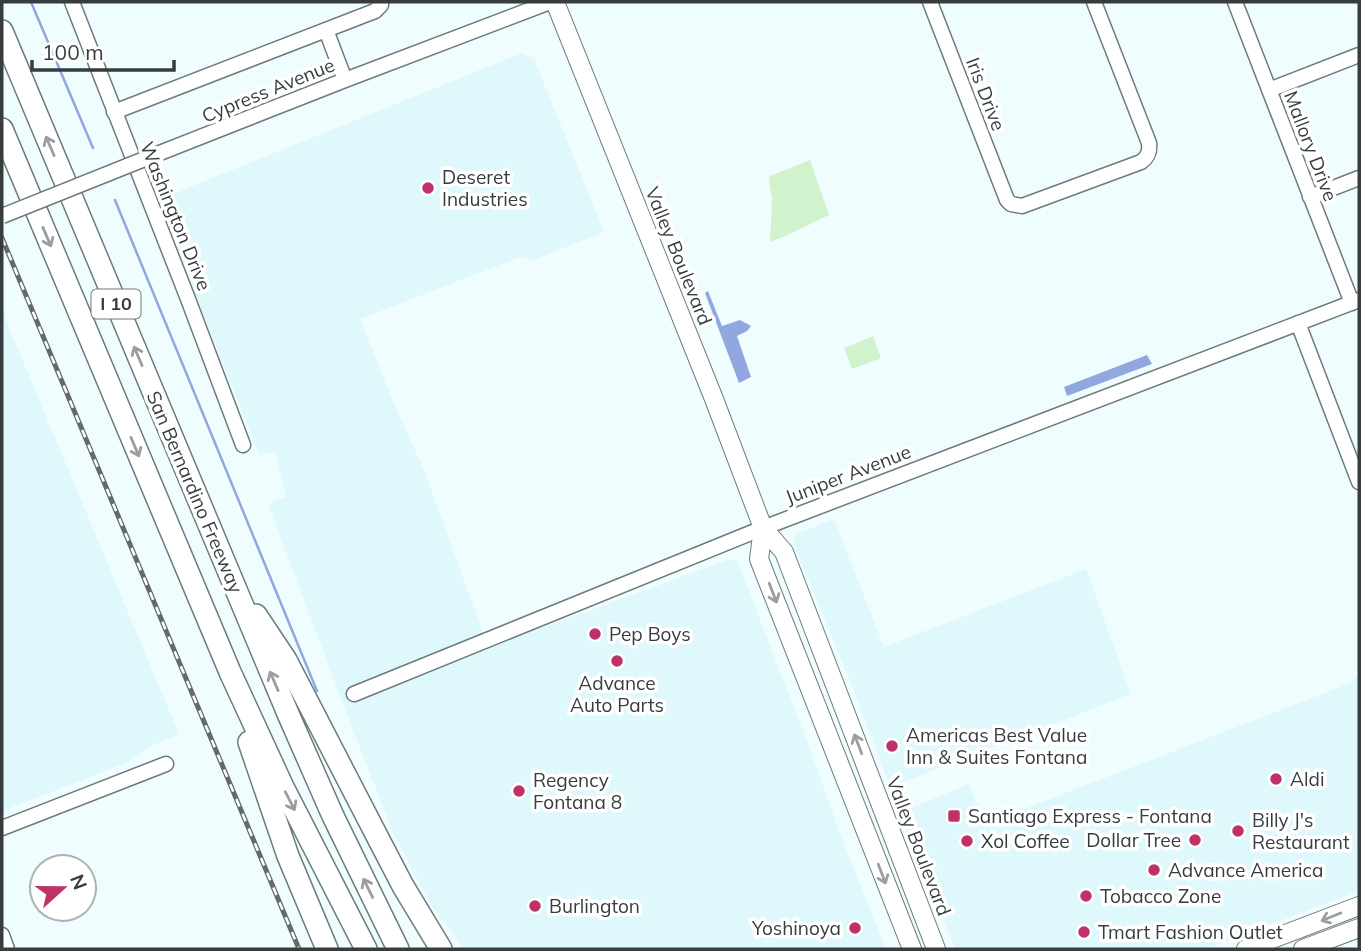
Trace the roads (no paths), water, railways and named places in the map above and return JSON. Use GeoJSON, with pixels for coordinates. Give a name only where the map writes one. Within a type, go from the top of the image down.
{"type":"FeatureCollection","features":[{"type":"Feature","properties":{"kind":"highway","name":"San Bernardino Freeway"},"geometry":{"type":"LineString","coordinates":[[2,31],[332,816],[398,949]]}},
{"type":"Feature","properties":{"kind":"highway","name":"San Bernardino Freeway"},"geometry":{"type":"LineString","coordinates":[[2,129],[230,672],[283,787],[366,949]]}},
{"type":"Feature","properties":{"kind":"highway"},"geometry":{"type":"LineString","coordinates":[[230,578],[286,660],[403,886],[441,949]]}},
{"type":"Feature","properties":{"kind":"highway"},"geometry":{"type":"LineString","coordinates":[[230,672],[250,747],[288,856],[327,949]]}},
{"type":"Feature","properties":{"kind":"main road","name":"Valley Boulevard"},"geometry":{"type":"LineString","coordinates":[[553,2],[709,387],[763,528],[783,552],[936,949]]}},
{"type":"Feature","properties":{"kind":"main road","name":"Valley Boulevard"},"geometry":{"type":"LineString","coordinates":[[763,528],[760,559],[912,949]]}},
{"type":"Feature","properties":{"kind":"main road"},"geometry":{"type":"LineString","coordinates":[[1246,949],[1359,906]]}},
{"type":"Feature","properties":{"kind":"main road"},"geometry":{"type":"LineString","coordinates":[[1303,949],[1359,928]]}},
{"type":"Feature","properties":{"kind":"street","name":"Washington Drive"},"geometry":{"type":"LineString","coordinates":[[72,2],[243,445]]}},
{"type":"Feature","properties":{"kind":"street","name":"Cypress Avenue"},"geometry":{"type":"LineString","coordinates":[[2,216],[345,80],[553,2]]}},
{"type":"Feature","properties":{"kind":"street","name":"Iris Drive"},"geometry":{"type":"LineString","coordinates":[[930,2],[1007,200],[1015,206],[1030,204],[1141,162],[1149,153],[1149,143],[1094,2]]}},
{"type":"Feature","properties":{"kind":"street","name":"Mallory Drive"},"geometry":{"type":"LineString","coordinates":[[1235,2],[1310,197],[1356,302]]}},
{"type":"Feature","properties":{"kind":"street"},"geometry":{"type":"LineString","coordinates":[[114,113],[375,11],[381,3]]}},
{"type":"Feature","properties":{"kind":"street"},"geometry":{"type":"LineString","coordinates":[[326,30],[345,80]]}},
{"type":"Feature","properties":{"kind":"street"},"geometry":{"type":"LineString","coordinates":[[1269,90],[1359,55]]}},
{"type":"Feature","properties":{"kind":"street"},"geometry":{"type":"LineString","coordinates":[[1310,197],[1359,178]]}},
{"type":"Feature","properties":{"kind":"street","name":"Juniper Avenue"},"geometry":{"type":"LineString","coordinates":[[354,694],[763,528],[1356,302]]}},
{"type":"Feature","properties":{"kind":"street"},"geometry":{"type":"LineString","coordinates":[[1298,323],[1359,482]]}},
{"type":"Feature","properties":{"kind":"street"},"geometry":{"type":"LineString","coordinates":[[2,828],[166,764]]}},
{"type":"Feature","properties":{"kind":"street"},"geometry":{"type":"LineString","coordinates":[[2,935],[7,949]]}},
{"type":"Feature","properties":{"kind":"water"},"geometry":{"type":"Polygon","coordinates":[[[708,291],[722,326],[740,320],[751,326],[737,336],[751,377],[739,383],[705,293],[708,291]]]}},
{"type":"Feature","properties":{"kind":"water"},"geometry":{"type":"Polygon","coordinates":[[[1147,355],[1152,364],[1067,396],[1064,387],[1147,355]]]}},
{"type":"Feature","properties":{"kind":"waterway"},"geometry":{"type":"LineString","coordinates":[[31,2],[93,148]]}},
{"type":"Feature","properties":{"kind":"waterway"},"geometry":{"type":"LineString","coordinates":[[115,200],[317,691]]}},
{"type":"Feature","properties":{"kind":"railway"},"geometry":{"type":"LineString","coordinates":[[2,238],[299,949]]}},
{"type":"Feature","properties":{"kind":"place","name":"Deseret Industries"},"geometry":{"type":"Point","coordinates":[428,188]}},
{"type":"Feature","properties":{"kind":"place","name":"Pep Boys"},"geometry":{"type":"Point","coordinates":[595,634]}},
{"type":"Feature","properties":{"kind":"place","name":"Advance Auto Parts"},"geometry":{"type":"Point","coordinates":[617,661]}},
{"type":"Feature","properties":{"kind":"place","name":"Americas Best Value Inn & Suites Fontana"},"geometry":{"type":"Point","coordinates":[892,746]}},
{"type":"Feature","properties":{"kind":"place","name":"Aldi"},"geometry":{"type":"Point","coordinates":[1276,779]}},
{"type":"Feature","properties":{"kind":"place","name":"Regency Fontana 8"},"geometry":{"type":"Point","coordinates":[519,791]}},
{"type":"Feature","properties":{"kind":"place","name":"Santiago Express - Fontana"},"geometry":{"type":"Point","coordinates":[954,816]}},
{"type":"Feature","properties":{"kind":"place","name":"Billy J's Restaurant"},"geometry":{"type":"Point","coordinates":[1238,831]}},
{"type":"Feature","properties":{"kind":"place","name":"Dollar Tree"},"geometry":{"type":"Point","coordinates":[1195,840]}},
{"type":"Feature","properties":{"kind":"place","name":"Xol Coffee"},"geometry":{"type":"Point","coordinates":[967,841]}},
{"type":"Feature","properties":{"kind":"place","name":"Advance America"},"geometry":{"type":"Point","coordinates":[1154,870]}},
{"type":"Feature","properties":{"kind":"place","name":"Tobacco Zone"},"geometry":{"type":"Point","coordinates":[1086,896]}},
{"type":"Feature","properties":{"kind":"place","name":"Burlington"},"geometry":{"type":"Point","coordinates":[535,906]}},
{"type":"Feature","properties":{"kind":"place","name":"Yoshinoya"},"geometry":{"type":"Point","coordinates":[855,928]}},
{"type":"Feature","properties":{"kind":"place","name":"Tmart Fashion Outlet"},"geometry":{"type":"Point","coordinates":[1084,932]}}]}
